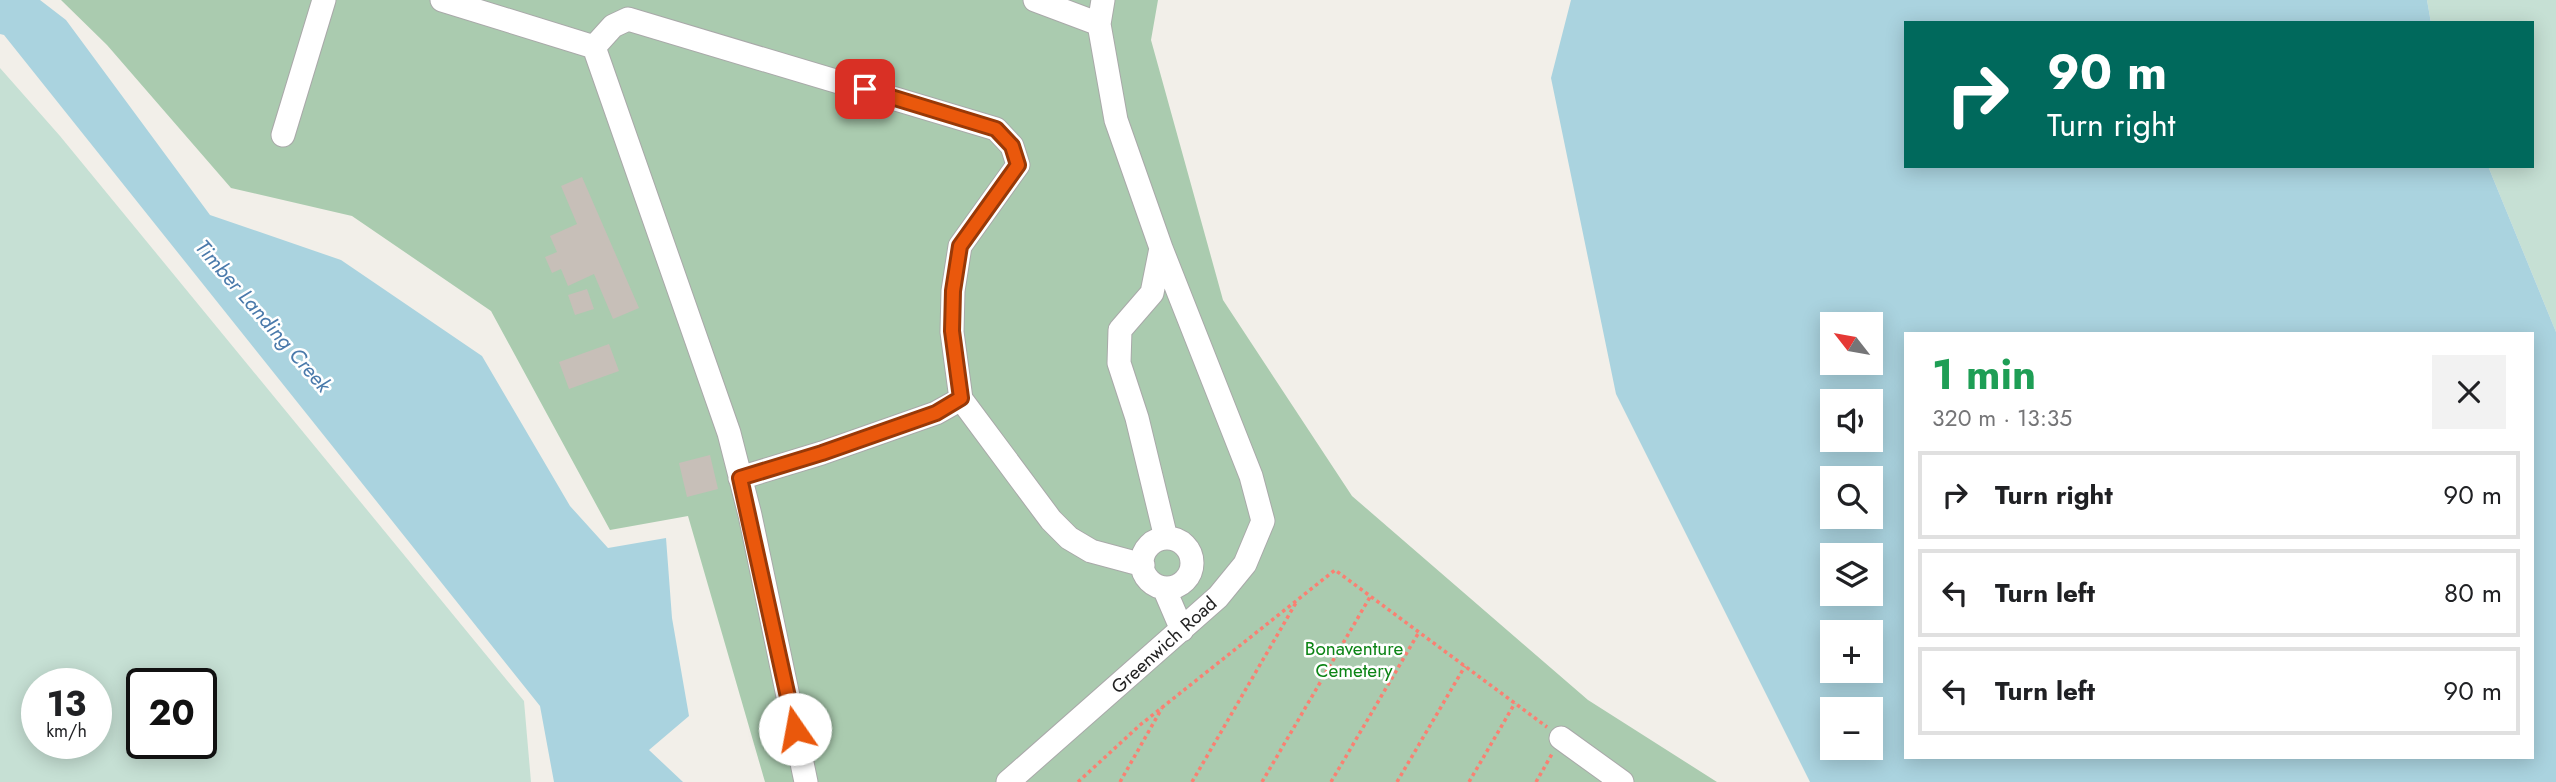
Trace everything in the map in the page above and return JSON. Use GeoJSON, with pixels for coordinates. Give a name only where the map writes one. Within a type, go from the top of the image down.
{"type":"FeatureCollection","features":[{"type":"Feature","properties":{"kind":"street"},"geometry":{"type":"LineString","coordinates":[[284,135],[324,0]]}},
{"type":"Feature","properties":{"kind":"street"},"geometry":{"type":"LineString","coordinates":[[442,0],[594,47]]}},
{"type":"Feature","properties":{"kind":"street"},"geometry":{"type":"LineString","coordinates":[[1035,0],[1099,24]]}},
{"type":"Feature","properties":{"kind":"street","name":"Greenwich Road"},"geometry":{"type":"LineString","coordinates":[[1008,782],[1218,597],[1245,564],[1264,521],[1251,477],[1160,248],[1116,120],[1099,24],[1102,0]]}},
{"type":"Feature","properties":{"kind":"street"},"geometry":{"type":"LineString","coordinates":[[594,47],[613,26],[628,19],[996,129],[1012,146],[1018,165],[960,246],[953,291],[952,331],[961,398],[1051,520],[1069,538],[1091,551],[1143,565]]}},
{"type":"Feature","properties":{"kind":"street"},"geometry":{"type":"LineString","coordinates":[[594,47],[724,420],[740,478],[807,782]]}},
{"type":"Feature","properties":{"kind":"street"},"geometry":{"type":"LineString","coordinates":[[1160,248],[1152,293],[1120,330],[1119,363],[1137,418],[1166,538]]}},
{"type":"Feature","properties":{"kind":"street"},"geometry":{"type":"LineString","coordinates":[[740,478],[936,413],[961,398]]}},
{"type":"Feature","properties":{"kind":"street"},"geometry":{"type":"LineString","coordinates":[[1192,562],[1185,582],[1164,588],[1149,580],[1143,565],[1147,548],[1157,540],[1166,538],[1182,543],[1192,562],[1218,597]]}},
{"type":"Feature","properties":{"kind":"street"},"geometry":{"type":"LineString","coordinates":[[1164,588],[1182,630]]}},
{"type":"Feature","properties":{"kind":"street"},"geometry":{"type":"LineString","coordinates":[[1561,738],[1622,782]]}},
{"type":"Feature","properties":{"kind":"path"},"geometry":{"type":"LineString","coordinates":[[1079,782],[1163,706],[1335,570],[1561,738],[1536,782]]}},
{"type":"Feature","properties":{"kind":"path"},"geometry":{"type":"LineString","coordinates":[[1262,782],[1371,596]]}},
{"type":"Feature","properties":{"kind":"path"},"geometry":{"type":"LineString","coordinates":[[1192,782],[1298,600]]}},
{"type":"Feature","properties":{"kind":"path"},"geometry":{"type":"LineString","coordinates":[[1331,782],[1419,632]]}},
{"type":"Feature","properties":{"kind":"path"},"geometry":{"type":"LineString","coordinates":[[1397,782],[1465,666]]}},
{"type":"Feature","properties":{"kind":"path"},"geometry":{"type":"LineString","coordinates":[[1469,782],[1515,703]]}},
{"type":"Feature","properties":{"kind":"path"},"geometry":{"type":"LineString","coordinates":[[1121,782],[1163,706]]}},
{"type":"Feature","properties":{"kind":"green space","name":"Bonaventure Cemetery"},"geometry":{"type":"Polygon","coordinates":[[[61,0],[1158,0],[1151,40],[1223,300],[1352,496],[1588,700],[1717,782],[765,782],[688,516],[610,530],[491,311],[352,216],[231,188],[107,45],[61,0]]]}},
{"type":"Feature","properties":{"kind":"green space"},"geometry":{"type":"Polygon","coordinates":[[[2427,0],[2556,0],[2556,332],[2489,168],[2534,168],[2534,21],[2431,21],[2427,0]]]}},
{"type":"Feature","properties":{"kind":"green space"},"geometry":{"type":"Polygon","coordinates":[[[0,68],[60,136],[524,701],[531,782],[0,782],[0,68]]]}},
{"type":"Feature","properties":{"kind":"water","name":"Timber Landing Creek"},"geometry":{"type":"Polygon","coordinates":[[[0,0],[40,0],[66,20],[210,215],[341,260],[482,356],[570,506],[608,548],[666,538],[672,618],[689,716],[649,750],[683,782],[554,782],[540,706],[4,35],[0,34],[0,0]]]}},
{"type":"Feature","properties":{"kind":"water"},"geometry":{"type":"Polygon","coordinates":[[[1571,0],[2427,0],[2431,21],[1904,21],[1904,168],[2489,168],[2556,332],[2556,782],[1810,782],[1616,394],[1551,78],[1571,0]]]}},
{"type":"Feature","properties":{"kind":"building"},"geometry":{"type":"Polygon","coordinates":[[[582,177],[639,308],[613,319],[594,274],[568,286],[561,269],[552,273],[545,257],[557,252],[550,236],[577,224],[561,186],[582,177]]]}},
{"type":"Feature","properties":{"kind":"building"},"geometry":{"type":"Polygon","coordinates":[[[587,289],[594,309],[575,315],[568,295],[587,289]]]}},
{"type":"Feature","properties":{"kind":"building"},"geometry":{"type":"Polygon","coordinates":[[[609,344],[619,371],[569,389],[559,362],[609,344]]]}},
{"type":"Feature","properties":{"kind":"building"},"geometry":{"type":"Polygon","coordinates":[[[710,455],[718,489],[687,497],[679,463],[710,455]]]}},
{"type":"Feature","properties":{"kind":"route"},"geometry":{"type":"LineString","coordinates":[[795,729],[740,478],[936,413],[961,398],[952,331],[953,291],[960,246],[1018,165],[1012,146],[996,129],[865,89]]}}]}
